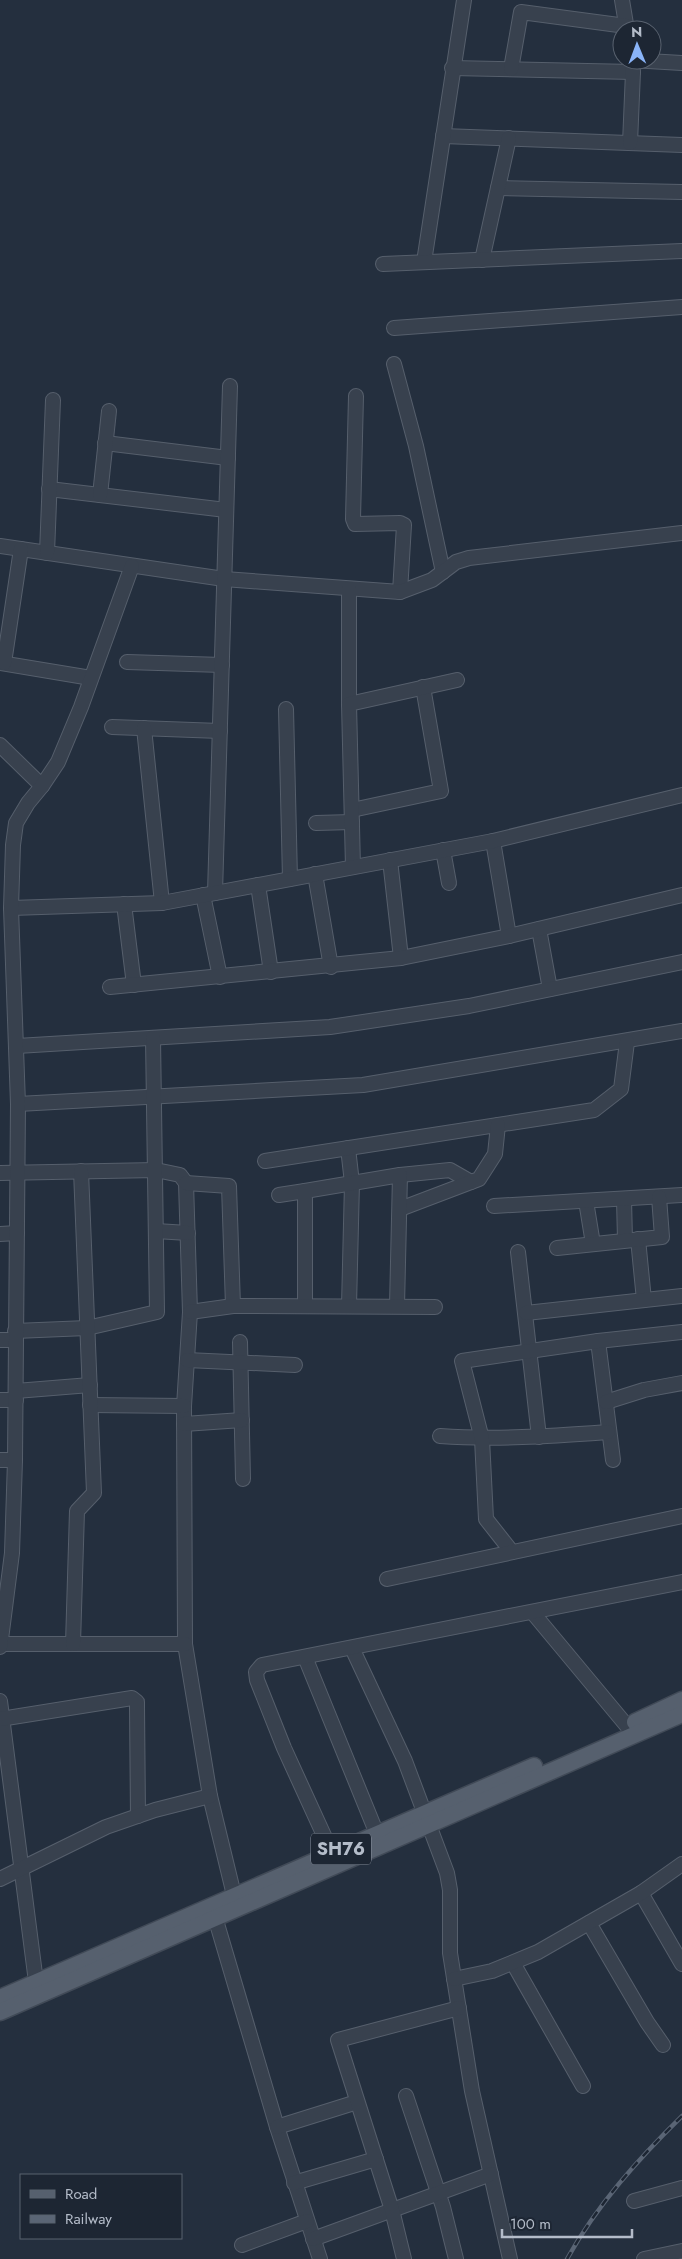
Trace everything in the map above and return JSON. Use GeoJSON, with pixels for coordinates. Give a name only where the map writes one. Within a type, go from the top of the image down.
{"type":"FeatureCollection","features":[{"type":"Feature","properties":{"kind":"main road","name":"SH76"},"geometry":{"type":"LineString","coordinates":[[0,1998],[38,1988],[215,1917],[682,1700]]}},
{"type":"Feature","properties":{"kind":"main road","name":"SH76"},"geometry":{"type":"LineString","coordinates":[[0,2012],[38,1988],[234,1895],[377,1834],[428,1819],[682,1714]]}},
{"type":"Feature","properties":{"kind":"street"},"geometry":{"type":"LineString","coordinates":[[424,262],[452,68],[464,0]]}},
{"type":"Feature","properties":{"kind":"street"},"geometry":{"type":"LineString","coordinates":[[622,0],[625,20]]}},
{"type":"Feature","properties":{"kind":"street"},"geometry":{"type":"LineString","coordinates":[[511,69],[521,12],[612,26]]}},
{"type":"Feature","properties":{"kind":"street"},"geometry":{"type":"LineString","coordinates":[[662,63],[682,63]]}},
{"type":"Feature","properties":{"kind":"street"},"geometry":{"type":"LineString","coordinates":[[452,68],[511,69],[612,65]]}},
{"type":"Feature","properties":{"kind":"street"},"geometry":{"type":"LineString","coordinates":[[630,143],[631,70]]}},
{"type":"Feature","properties":{"kind":"street"},"geometry":{"type":"LineString","coordinates":[[443,136],[682,145]]}},
{"type":"Feature","properties":{"kind":"street"},"geometry":{"type":"LineString","coordinates":[[482,260],[509,138]]}},
{"type":"Feature","properties":{"kind":"street"},"geometry":{"type":"LineString","coordinates":[[498,188],[682,192]]}},
{"type":"Feature","properties":{"kind":"street"},"geometry":{"type":"LineString","coordinates":[[383,264],[682,251]]}},
{"type":"Feature","properties":{"kind":"street"},"geometry":{"type":"LineString","coordinates":[[394,328],[682,307]]}},
{"type":"Feature","properties":{"kind":"street"},"geometry":{"type":"LineString","coordinates":[[394,364],[416,446],[443,572]]}},
{"type":"Feature","properties":{"kind":"street"},"geometry":{"type":"LineString","coordinates":[[220,977],[209,894],[220,731],[230,386]]}},
{"type":"Feature","properties":{"kind":"street"},"geometry":{"type":"LineString","coordinates":[[356,396],[353,519],[355,524],[400,523],[404,525],[400,592]]}},
{"type":"Feature","properties":{"kind":"street"},"geometry":{"type":"LineString","coordinates":[[47,553],[53,400]]}},
{"type":"Feature","properties":{"kind":"street"},"geometry":{"type":"LineString","coordinates":[[100,495],[108,410]]}},
{"type":"Feature","properties":{"kind":"street"},"geometry":{"type":"LineString","coordinates":[[105,443],[228,458]]}},
{"type":"Feature","properties":{"kind":"street"},"geometry":{"type":"LineString","coordinates":[[50,489],[226,510]]}},
{"type":"Feature","properties":{"kind":"street"},"geometry":{"type":"LineString","coordinates":[[0,546],[224,579],[349,590],[400,592],[419,586],[456,562],[469,558],[496,553],[682,534]]}},
{"type":"Feature","properties":{"kind":"street"},"geometry":{"type":"LineString","coordinates":[[22,549],[2,663],[91,678]]}},
{"type":"Feature","properties":{"kind":"street"},"geometry":{"type":"LineString","coordinates":[[132,566],[58,762],[28,803],[16,824],[6,876],[11,908],[14,1019],[17,1046],[16,1396],[15,1460],[6,1512],[12,1553],[0,1645],[185,1644]]}},
{"type":"Feature","properties":{"kind":"street"},"geometry":{"type":"LineString","coordinates":[[349,590],[349,704],[353,867]]}},
{"type":"Feature","properties":{"kind":"street"},"geometry":{"type":"LineString","coordinates":[[127,662],[222,665]]}},
{"type":"Feature","properties":{"kind":"street"},"geometry":{"type":"LineString","coordinates":[[349,704],[457,680]]}},
{"type":"Feature","properties":{"kind":"street"},"geometry":{"type":"LineString","coordinates":[[316,823],[352,816],[441,791],[423,688]]}},
{"type":"Feature","properties":{"kind":"street"},"geometry":{"type":"LineString","coordinates":[[286,709],[290,879]]}},
{"type":"Feature","properties":{"kind":"street"},"geometry":{"type":"LineString","coordinates":[[112,726],[220,731]]}},
{"type":"Feature","properties":{"kind":"street"},"geometry":{"type":"LineString","coordinates":[[144,728],[162,903]]}},
{"type":"Feature","properties":{"kind":"street"},"geometry":{"type":"LineString","coordinates":[[0,745],[42,786]]}},
{"type":"Feature","properties":{"kind":"street"},"geometry":{"type":"LineString","coordinates":[[11,908],[162,903],[492,841],[682,795]]}},
{"type":"Feature","properties":{"kind":"street"},"geometry":{"type":"LineString","coordinates":[[492,841],[509,936]]}},
{"type":"Feature","properties":{"kind":"street"},"geometry":{"type":"LineString","coordinates":[[443,850],[449,883]]}},
{"type":"Feature","properties":{"kind":"street"},"geometry":{"type":"LineString","coordinates":[[390,860],[401,958]]}},
{"type":"Feature","properties":{"kind":"street"},"geometry":{"type":"LineString","coordinates":[[316,874],[331,967]]}},
{"type":"Feature","properties":{"kind":"street"},"geometry":{"type":"LineString","coordinates":[[258,885],[271,972]]}},
{"type":"Feature","properties":{"kind":"street"},"geometry":{"type":"LineString","coordinates":[[110,987],[331,967],[401,958],[509,936],[682,896]]}},
{"type":"Feature","properties":{"kind":"street"},"geometry":{"type":"LineString","coordinates":[[124,904],[134,985]]}},
{"type":"Feature","properties":{"kind":"street"},"geometry":{"type":"LineString","coordinates":[[539,929],[550,990]]}},
{"type":"Feature","properties":{"kind":"street"},"geometry":{"type":"LineString","coordinates":[[17,1046],[330,1027],[469,1006],[682,962]]}},
{"type":"Feature","properties":{"kind":"street"},"geometry":{"type":"LineString","coordinates":[[0,1020],[14,1019]]}},
{"type":"Feature","properties":{"kind":"street"},"geometry":{"type":"LineString","coordinates":[[18,1104],[363,1085],[627,1042],[682,1031]]}},
{"type":"Feature","properties":{"kind":"street"},"geometry":{"type":"LineString","coordinates":[[0,1340],[16,1336],[88,1328],[157,1312],[153,1038]]}},
{"type":"Feature","properties":{"kind":"street"},"geometry":{"type":"LineString","coordinates":[[265,1161],[594,1110],[622,1089],[627,1042]]}},
{"type":"Feature","properties":{"kind":"street"},"geometry":{"type":"LineString","coordinates":[[400,1209],[479,1179],[496,1154],[498,1125]]}},
{"type":"Feature","properties":{"kind":"street"},"geometry":{"type":"LineString","coordinates":[[348,1148],[352,1183],[349,1306]]}},
{"type":"Feature","properties":{"kind":"street"},"geometry":{"type":"LineString","coordinates":[[0,1173],[156,1170],[180,1176],[186,1184],[190,1312],[184,1406],[185,1644],[210,1796],[234,1895]]}},
{"type":"Feature","properties":{"kind":"street"},"geometry":{"type":"LineString","coordinates":[[279,1195],[400,1174],[450,1170],[471,1182]]}},
{"type":"Feature","properties":{"kind":"street"},"geometry":{"type":"LineString","coordinates":[[73,1644],[77,1511],[94,1493],[81,1171]]}},
{"type":"Feature","properties":{"kind":"street"},"geometry":{"type":"LineString","coordinates":[[397,1306],[400,1174]]}},
{"type":"Feature","properties":{"kind":"street"},"geometry":{"type":"LineString","coordinates":[[186,1184],[229,1186],[233,1306]]}},
{"type":"Feature","properties":{"kind":"street"},"geometry":{"type":"LineString","coordinates":[[305,1306],[306,1191]]}},
{"type":"Feature","properties":{"kind":"street"},"geometry":{"type":"LineString","coordinates":[[494,1206],[682,1195]]}},
{"type":"Feature","properties":{"kind":"street"},"geometry":{"type":"LineString","coordinates":[[557,1248],[662,1237],[659,1197]]}},
{"type":"Feature","properties":{"kind":"street"},"geometry":{"type":"LineString","coordinates":[[624,1199],[644,1300]]}},
{"type":"Feature","properties":{"kind":"street"},"geometry":{"type":"LineString","coordinates":[[586,1201],[592,1244]]}},
{"type":"Feature","properties":{"kind":"street"},"geometry":{"type":"LineString","coordinates":[[156,1231],[188,1233]]}},
{"type":"Feature","properties":{"kind":"street"},"geometry":{"type":"LineString","coordinates":[[0,1234],[16,1233]]}},
{"type":"Feature","properties":{"kind":"street"},"geometry":{"type":"LineString","coordinates":[[518,1252],[539,1437]]}},
{"type":"Feature","properties":{"kind":"street"},"geometry":{"type":"LineString","coordinates":[[526,1313],[682,1296]]}},
{"type":"Feature","properties":{"kind":"street"},"geometry":{"type":"LineString","coordinates":[[190,1312],[233,1306],[434,1307]]}},
{"type":"Feature","properties":{"kind":"street"},"geometry":{"type":"LineString","coordinates":[[512,1552],[486,1519],[482,1439],[462,1362],[530,1350],[682,1332]]}},
{"type":"Feature","properties":{"kind":"street"},"geometry":{"type":"LineString","coordinates":[[598,1341],[613,1460]]}},
{"type":"Feature","properties":{"kind":"street"},"geometry":{"type":"LineString","coordinates":[[240,1342],[243,1479]]}},
{"type":"Feature","properties":{"kind":"street"},"geometry":{"type":"LineString","coordinates":[[187,1360],[295,1365]]}},
{"type":"Feature","properties":{"kind":"street"},"geometry":{"type":"LineString","coordinates":[[606,1402],[644,1390],[682,1384]]}},
{"type":"Feature","properties":{"kind":"street"},"geometry":{"type":"LineString","coordinates":[[0,1400],[90,1385]]}},
{"type":"Feature","properties":{"kind":"street"},"geometry":{"type":"LineString","coordinates":[[90,1405],[184,1406]]}},
{"type":"Feature","properties":{"kind":"street"},"geometry":{"type":"LineString","coordinates":[[184,1424],[242,1420]]}},
{"type":"Feature","properties":{"kind":"street"},"geometry":{"type":"LineString","coordinates":[[440,1436],[482,1439],[608,1432]]}},
{"type":"Feature","properties":{"kind":"street"},"geometry":{"type":"LineString","coordinates":[[0,1460],[15,1460]]}},
{"type":"Feature","properties":{"kind":"street"},"geometry":{"type":"LineString","coordinates":[[387,1579],[682,1516]]}},
{"type":"Feature","properties":{"kind":"street"},"geometry":{"type":"LineString","coordinates":[[332,1853],[284,1748],[257,1680],[256,1672],[262,1665],[682,1582]]}},
{"type":"Feature","properties":{"kind":"street"},"geometry":{"type":"LineString","coordinates":[[532,1613],[627,1726]]}},
{"type":"Feature","properties":{"kind":"street"},"geometry":{"type":"LineString","coordinates":[[352,1648],[405,1761],[448,1873],[450,1953],[454,1980],[472,2091],[510,2259]]}},
{"type":"Feature","properties":{"kind":"street"},"geometry":{"type":"LineString","coordinates":[[306,1657],[377,1834]]}},
{"type":"Feature","properties":{"kind":"street"},"geometry":{"type":"LineString","coordinates":[[1,1719],[132,1698],[137,1702],[138,1816]]}},
{"type":"Feature","properties":{"kind":"street"},"geometry":{"type":"LineString","coordinates":[[0,1701],[38,1988]]}},
{"type":"Feature","properties":{"kind":"street"},"geometry":{"type":"LineString","coordinates":[[0,1879],[106,1827],[210,1796]]}},
{"type":"Feature","properties":{"kind":"street"},"geometry":{"type":"LineString","coordinates":[[454,1980],[492,1971],[538,1952],[642,1893],[682,1864]]}},
{"type":"Feature","properties":{"kind":"street"},"geometry":{"type":"LineString","coordinates":[[642,1893],[682,1964]]}},
{"type":"Feature","properties":{"kind":"street"},"geometry":{"type":"LineString","coordinates":[[215,1917],[294,2183],[320,2259]]}},
{"type":"Feature","properties":{"kind":"street"},"geometry":{"type":"LineString","coordinates":[[589,1923],[663,2045]]}},
{"type":"Feature","properties":{"kind":"street"},"geometry":{"type":"LineString","coordinates":[[513,1963],[583,2086]]}},
{"type":"Feature","properties":{"kind":"street"},"geometry":{"type":"LineString","coordinates":[[404,2259],[392,2210],[338,2040],[459,2008]]}},
{"type":"Feature","properties":{"kind":"street"},"geometry":{"type":"LineString","coordinates":[[406,2096],[439,2193],[456,2259]]}},
{"type":"Feature","properties":{"kind":"street"},"geometry":{"type":"LineString","coordinates":[[277,2127],[357,2102]]}},
{"type":"Feature","properties":{"kind":"street"},"geometry":{"type":"LineString","coordinates":[[294,2183],[376,2159]]}},
{"type":"Feature","properties":{"kind":"street"},"geometry":{"type":"LineString","coordinates":[[313,2239],[491,2174]]}},
{"type":"Feature","properties":{"kind":"street"},"geometry":{"type":"LineString","coordinates":[[634,2201],[682,2188]]}},
{"type":"Feature","properties":{"kind":"street"},"geometry":{"type":"LineString","coordinates":[[242,2245],[307,2221]]}},
{"type":"Feature","properties":{"kind":"street"},"geometry":{"type":"LineString","coordinates":[[644,2259],[682,2251]]}},
{"type":"Feature","properties":{"kind":"railway"},"geometry":{"type":"LineString","coordinates":[[567,2259],[591,2220],[619,2183],[682,2116]]}}]}
